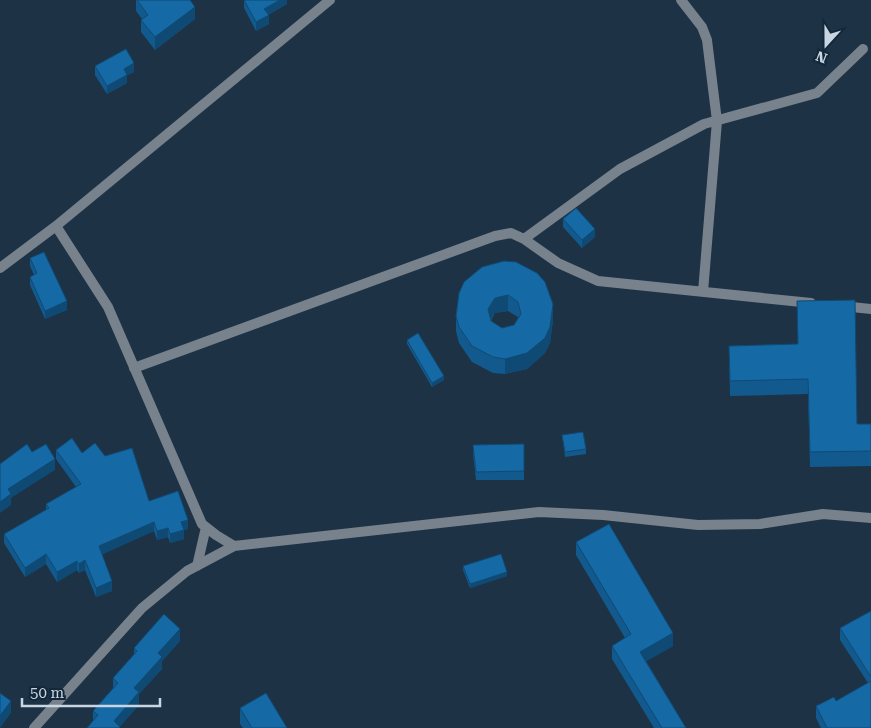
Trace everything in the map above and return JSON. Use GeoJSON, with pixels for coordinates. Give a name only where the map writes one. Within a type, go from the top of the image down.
{"type":"FeatureCollection","features":[{"type":"Feature","properties":{"kind":"street"},"geometry":{"type":"LineString","coordinates":[[0,268],[56,226],[330,0]]}},
{"type":"Feature","properties":{"kind":"street"},"geometry":{"type":"LineString","coordinates":[[681,0],[702,27],[707,40],[717,121],[703,292]]}},
{"type":"Feature","properties":{"kind":"street"},"geometry":{"type":"LineString","coordinates":[[524,238],[620,169],[704,124],[817,93],[863,49]]}},
{"type":"Feature","properties":{"kind":"street"},"geometry":{"type":"LineString","coordinates":[[56,226],[108,307],[202,524],[234,546]]}},
{"type":"Feature","properties":{"kind":"street"},"geometry":{"type":"LineString","coordinates":[[134,368],[495,236],[511,233],[524,238],[558,264],[598,281],[871,309]]}},
{"type":"Feature","properties":{"kind":"street"},"geometry":{"type":"LineString","coordinates":[[34,728],[142,608],[166,587],[197,566],[234,546],[539,512],[603,515],[698,526],[760,524],[823,514],[871,518]]}},
{"type":"Feature","properties":{"kind":"street"},"geometry":{"type":"LineString","coordinates":[[197,566],[206,527]]}},
{"type":"Feature","properties":{"kind":"building"},"geometry":{"type":"Polygon","coordinates":[[[137,0],[190,0],[195,7],[155,37],[141,20],[148,15],[137,0]]]}},
{"type":"Feature","properties":{"kind":"building"},"geometry":{"type":"Polygon","coordinates":[[[244,0],[280,0],[264,9],[269,15],[256,22],[244,0]]]}},
{"type":"Feature","properties":{"kind":"building"},"geometry":{"type":"Polygon","coordinates":[[[126,49],[134,63],[124,69],[127,75],[107,86],[95,66],[126,49]]]}},
{"type":"Feature","properties":{"kind":"building"},"geometry":{"type":"Polygon","coordinates":[[[576,208],[595,229],[582,240],[563,219],[576,208]]]}},
{"type":"Feature","properties":{"kind":"building"},"geometry":{"type":"Polygon","coordinates":[[[44,252],[67,301],[45,311],[30,277],[37,273],[30,258],[44,252]]]}},
{"type":"Feature","properties":{"kind":"building"},"geometry":{"type":"Polygon","coordinates":[[[504,261],[516,262],[537,273],[545,282],[553,304],[550,327],[545,338],[527,353],[505,359],[493,357],[472,346],[459,327],[456,316],[459,293],[464,282],[482,267],[504,261]],[[508,295],[495,298],[488,309],[491,321],[502,328],[514,325],[521,314],[518,302],[508,295]]]}},
{"type":"Feature","properties":{"kind":"building"},"geometry":{"type":"Polygon","coordinates":[[[855,300],[857,424],[871,424],[871,451],[810,452],[808,379],[730,381],[729,346],[798,344],[797,301],[855,300]]]}},
{"type":"Feature","properties":{"kind":"building"},"geometry":{"type":"Polygon","coordinates":[[[418,333],[444,376],[432,383],[407,340],[418,333]]]}},
{"type":"Feature","properties":{"kind":"building"},"geometry":{"type":"Polygon","coordinates":[[[583,432],[586,449],[565,452],[562,435],[583,432]]]}},
{"type":"Feature","properties":{"kind":"building"},"geometry":{"type":"Polygon","coordinates":[[[72,438],[82,453],[95,443],[105,456],[132,448],[149,501],[178,491],[188,520],[181,522],[184,530],[170,534],[168,528],[157,531],[154,522],[99,546],[112,581],[96,588],[85,560],[79,564],[77,561],[57,572],[46,554],[25,568],[4,534],[49,508],[46,504],[81,484],[56,450],[72,438]]]}},
{"type":"Feature","properties":{"kind":"building"},"geometry":{"type":"Polygon","coordinates":[[[27,444],[32,452],[46,444],[55,459],[8,489],[11,494],[0,502],[0,464],[27,444]]]}},
{"type":"Feature","properties":{"kind":"building"},"geometry":{"type":"Polygon","coordinates":[[[524,444],[524,471],[476,472],[473,445],[524,444]]]}},
{"type":"Feature","properties":{"kind":"building"},"geometry":{"type":"Polygon","coordinates":[[[609,524],[673,633],[640,652],[686,728],[662,728],[612,646],[631,634],[576,542],[609,524]]]}},
{"type":"Feature","properties":{"kind":"building"},"geometry":{"type":"Polygon","coordinates":[[[501,554],[507,572],[470,584],[463,566],[501,554]]]}},
{"type":"Feature","properties":{"kind":"building"},"geometry":{"type":"Polygon","coordinates":[[[871,611],[871,677],[840,628],[871,611]]]}},
{"type":"Feature","properties":{"kind":"building"},"geometry":{"type":"Polygon","coordinates":[[[164,614],[180,629],[158,653],[162,657],[134,688],[139,692],[114,721],[120,727],[87,728],[98,715],[93,711],[118,683],[113,678],[137,651],[134,648],[164,614]]]}},
{"type":"Feature","properties":{"kind":"building"},"geometry":{"type":"Polygon","coordinates":[[[871,681],[871,728],[827,728],[816,706],[834,697],[836,701],[871,681]]]}},
{"type":"Feature","properties":{"kind":"building"},"geometry":{"type":"Polygon","coordinates":[[[0,693],[11,701],[0,716],[0,693]]]}},
{"type":"Feature","properties":{"kind":"building"},"geometry":{"type":"Polygon","coordinates":[[[266,693],[287,728],[252,728],[240,708],[266,693]]]}}]}
